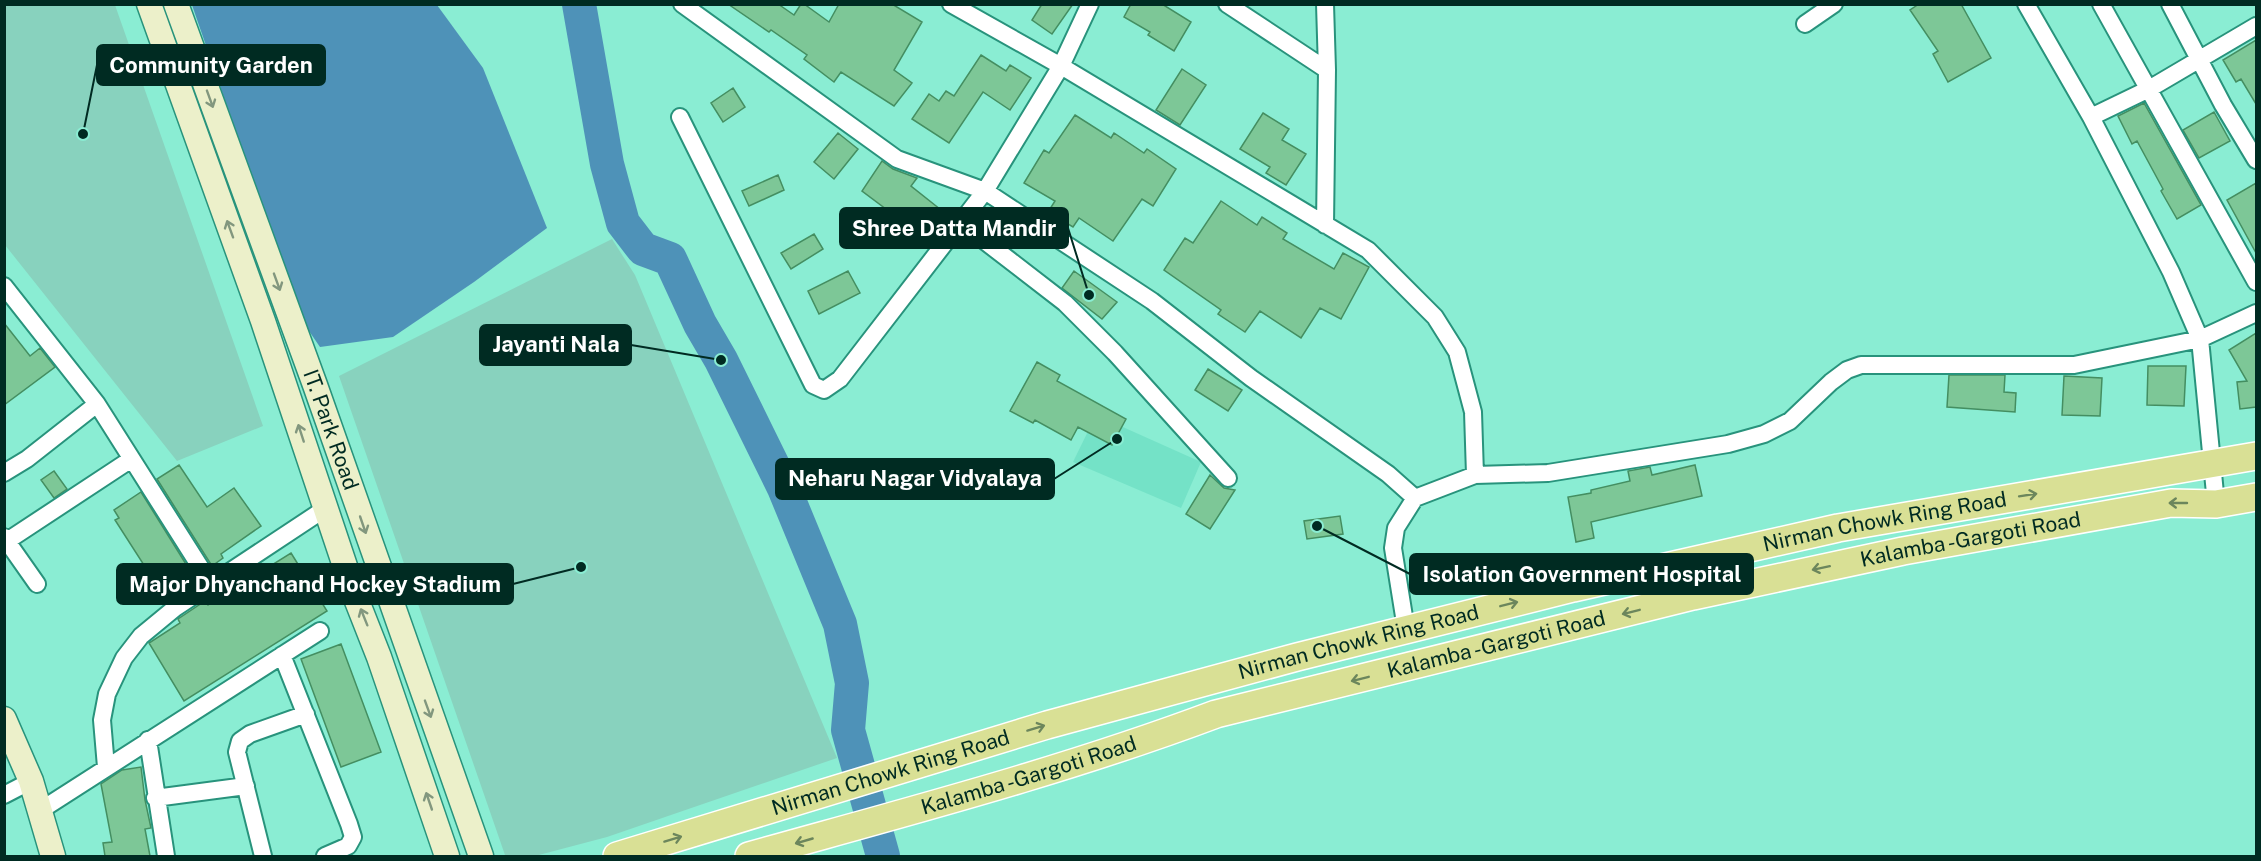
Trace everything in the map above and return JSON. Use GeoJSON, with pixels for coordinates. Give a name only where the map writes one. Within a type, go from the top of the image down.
{"type":"FeatureCollection","features":[{"type":"Feature","properties":{"kind":"main road","name":"IT. Park Road"},"geometry":{"type":"LineString","coordinates":[[149,4],[263,321],[355,596],[379,657],[447,856]]}},
{"type":"Feature","properties":{"kind":"main road","name":"IT. Park Road"},"geometry":{"type":"LineString","coordinates":[[176,4],[315,386],[481,856]]}},
{"type":"Feature","properties":{"kind":"main road","name":"Nirman Chowk Ring Road"},"geometry":{"type":"LineString","coordinates":[[617,856],[1047,725],[1298,657],[1573,588],[1838,528],[2256,456]]}},
{"type":"Feature","properties":{"kind":"main road","name":"Kalamba -Gargoti Road"},"geometry":{"type":"LineString","coordinates":[[749,856],[893,816],[1143,741],[1216,714],[1693,596],[1903,551],[2171,503],[2216,504],[2256,497]]}},
{"type":"Feature","properties":{"kind":"main road"},"geometry":{"type":"LineString","coordinates":[[4,718],[31,781],[53,856]]}},
{"type":"Feature","properties":{"kind":"street"},"geometry":{"type":"LineString","coordinates":[[682,4],[897,159],[985,191],[1152,301],[1251,378],[1388,474],[1415,498]]}},
{"type":"Feature","properties":{"kind":"street"},"geometry":{"type":"LineString","coordinates":[[951,4],[1061,66],[1368,250],[1435,317],[1457,352],[1473,412],[1475,475]]}},
{"type":"Feature","properties":{"kind":"street"},"geometry":{"type":"LineString","coordinates":[[680,117],[813,385],[824,390],[840,379],[985,191],[1061,66],[1090,4]]}},
{"type":"Feature","properties":{"kind":"street"},"geometry":{"type":"LineString","coordinates":[[1227,4],[1327,70]]}},
{"type":"Feature","properties":{"kind":"street"},"geometry":{"type":"LineString","coordinates":[[1325,4],[1327,70],[1325,225]]}},
{"type":"Feature","properties":{"kind":"street"},"geometry":{"type":"LineString","coordinates":[[1805,24],[1834,4]]}},
{"type":"Feature","properties":{"kind":"street"},"geometry":{"type":"LineString","coordinates":[[2026,4],[2091,117],[2171,272],[2200,339],[2216,504]]}},
{"type":"Feature","properties":{"kind":"street"},"geometry":{"type":"LineString","coordinates":[[2101,4],[2256,282]]}},
{"type":"Feature","properties":{"kind":"street"},"geometry":{"type":"LineString","coordinates":[[2169,4],[2223,105],[2256,160]]}},
{"type":"Feature","properties":{"kind":"street"},"geometry":{"type":"LineString","coordinates":[[2091,117],[2149,88],[2256,26]]}},
{"type":"Feature","properties":{"kind":"street"},"geometry":{"type":"LineString","coordinates":[[960,222],[1065,303],[1115,353],[1228,478]]}},
{"type":"Feature","properties":{"kind":"street"},"geometry":{"type":"LineString","coordinates":[[7,296],[97,404],[211,584]]}},
{"type":"Feature","properties":{"kind":"street"},"geometry":{"type":"LineString","coordinates":[[1406,629],[1393,548],[1396,528],[1415,498],[1475,475],[1548,473],[1728,444],[1755,437],[1790,421],[1831,382],[1847,370],[1861,365],[2074,365],[2200,339],[2256,313]]}},
{"type":"Feature","properties":{"kind":"street"},"geometry":{"type":"LineString","coordinates":[[4,473],[27,459],[97,404]]}},
{"type":"Feature","properties":{"kind":"street"},"geometry":{"type":"LineString","coordinates":[[38,584],[5,540],[130,459]]}},
{"type":"Feature","properties":{"kind":"street"},"geometry":{"type":"LineString","coordinates":[[106,767],[102,720],[107,693],[124,658],[141,636],[175,608],[326,508]]}},
{"type":"Feature","properties":{"kind":"street"},"geometry":{"type":"LineString","coordinates":[[41,810],[147,740],[320,632]]}},
{"type":"Feature","properties":{"kind":"street"},"geometry":{"type":"LineString","coordinates":[[282,655],[349,824],[352,837],[348,846],[325,856]]}},
{"type":"Feature","properties":{"kind":"street"},"geometry":{"type":"LineString","coordinates":[[263,856],[237,752],[240,741],[250,734],[306,714]]}},
{"type":"Feature","properties":{"kind":"street"},"geometry":{"type":"LineString","coordinates":[[147,740],[166,856]]}},
{"type":"Feature","properties":{"kind":"street"},"geometry":{"type":"LineString","coordinates":[[4,795],[31,781]]}},
{"type":"Feature","properties":{"kind":"street"},"geometry":{"type":"LineString","coordinates":[[155,798],[246,786]]}},
{"type":"Feature","properties":{"kind":"shaded area"},"geometry":{"type":"Polygon","coordinates":[[[5,4],[115,5],[263,426],[177,461],[5,245],[5,4]]]}},
{"type":"Feature","properties":{"kind":"shaded area"},"geometry":{"type":"Polygon","coordinates":[[[192,5],[437,5],[483,68],[547,228],[474,282],[393,337],[320,347],[300,318],[192,5]]]}},
{"type":"Feature","properties":{"kind":"shaded area"},"geometry":{"type":"Polygon","coordinates":[[[612,239],[635,275],[837,758],[607,837],[535,856],[505,855],[339,376],[612,239]]]}},
{"type":"Feature","properties":{"kind":"shaded area"},"geometry":{"type":"Polygon","coordinates":[[[1096,415],[1201,462],[1181,508],[1073,462],[1096,415]]]}},
{"type":"Feature","properties":{"kind":"building"},"geometry":{"type":"Polygon","coordinates":[[[728,4],[778,4],[794,15],[801,4],[804,4],[829,22],[839,4],[892,4],[922,22],[894,70],[912,83],[894,106],[841,72],[834,82],[804,59],[807,55],[728,4]]]}},
{"type":"Feature","properties":{"kind":"building"},"geometry":{"type":"Polygon","coordinates":[[[1042,4],[1073,4],[1052,34],[1032,20],[1042,4]]]}},
{"type":"Feature","properties":{"kind":"building"},"geometry":{"type":"Polygon","coordinates":[[[1131,4],[1162,4],[1191,22],[1174,51],[1148,35],[1150,32],[1124,17],[1131,4]]]}},
{"type":"Feature","properties":{"kind":"building"},"geometry":{"type":"Polygon","coordinates":[[[1919,4],[1961,4],[1991,58],[1948,82],[1933,54],[1938,51],[1910,10],[1919,4]]]}},
{"type":"Feature","properties":{"kind":"building"},"geometry":{"type":"Polygon","coordinates":[[[2256,40],[2256,104],[2241,79],[2236,82],[2223,60],[2256,40]]]}},
{"type":"Feature","properties":{"kind":"building"},"geometry":{"type":"Polygon","coordinates":[[[981,55],[1006,71],[1010,65],[1031,78],[1010,110],[983,92],[949,143],[912,119],[929,94],[939,101],[946,91],[954,96],[981,55]]]}},
{"type":"Feature","properties":{"kind":"building"},"geometry":{"type":"Polygon","coordinates":[[[1182,69],[1206,85],[1180,125],[1156,110],[1182,69]]]}},
{"type":"Feature","properties":{"kind":"building"},"geometry":{"type":"Polygon","coordinates":[[[733,88],[745,107],[723,122],[711,103],[733,88]]]}},
{"type":"Feature","properties":{"kind":"building"},"geometry":{"type":"Polygon","coordinates":[[[2144,103],[2201,205],[2177,219],[2137,141],[2132,144],[2118,116],[2144,103]]]}},
{"type":"Feature","properties":{"kind":"building"},"geometry":{"type":"Polygon","coordinates":[[[2214,112],[2230,141],[2199,158],[2183,130],[2214,112]]]}},
{"type":"Feature","properties":{"kind":"building"},"geometry":{"type":"Polygon","coordinates":[[[1263,113],[1289,129],[1282,140],[1306,154],[1286,185],[1266,173],[1270,167],[1240,149],[1263,113]]]}},
{"type":"Feature","properties":{"kind":"building"},"geometry":{"type":"Polygon","coordinates":[[[1075,115],[1111,138],[1114,133],[1144,153],[1147,149],[1176,169],[1153,206],[1142,199],[1113,241],[1079,218],[1073,227],[1048,212],[1055,201],[1024,183],[1044,150],[1049,153],[1075,115]]]}},
{"type":"Feature","properties":{"kind":"building"},"geometry":{"type":"Polygon","coordinates":[[[838,133],[858,149],[834,179],[814,162],[838,133]]]}},
{"type":"Feature","properties":{"kind":"building"},"geometry":{"type":"Polygon","coordinates":[[[882,161],[893,169],[917,178],[911,186],[950,217],[930,242],[862,191],[882,161]]]}},
{"type":"Feature","properties":{"kind":"building"},"geometry":{"type":"Polygon","coordinates":[[[778,175],[784,190],[749,206],[742,191],[778,175]]]}},
{"type":"Feature","properties":{"kind":"building"},"geometry":{"type":"Polygon","coordinates":[[[2256,183],[2256,253],[2227,200],[2256,183]]]}},
{"type":"Feature","properties":{"kind":"building"},"geometry":{"type":"Polygon","coordinates":[[[1221,201],[1257,225],[1262,217],[1287,233],[1283,239],[1334,269],[1343,253],[1369,267],[1341,319],[1320,308],[1301,338],[1260,311],[1245,332],[1218,314],[1221,310],[1164,270],[1185,238],[1193,243],[1221,201]]]}},
{"type":"Feature","properties":{"kind":"building"},"geometry":{"type":"Polygon","coordinates":[[[814,234],[823,249],[791,269],[781,253],[814,234]]]}},
{"type":"Feature","properties":{"kind":"building"},"geometry":{"type":"Polygon","coordinates":[[[848,271],[860,293],[819,314],[808,291],[848,271]]]}},
{"type":"Feature","properties":{"kind":"building"},"geometry":{"type":"Polygon","coordinates":[[[1074,271],[1117,302],[1102,319],[1062,288],[1074,271]]]}},
{"type":"Feature","properties":{"kind":"building"},"geometry":{"type":"Polygon","coordinates":[[[4,323],[30,356],[40,348],[55,367],[4,405],[4,323]]]}},
{"type":"Feature","properties":{"kind":"building"},"geometry":{"type":"Polygon","coordinates":[[[2256,333],[2256,407],[2240,409],[2237,382],[2247,381],[2229,350],[2256,333]]]}},
{"type":"Feature","properties":{"kind":"building"},"geometry":{"type":"Polygon","coordinates":[[[1037,362],[1060,375],[1057,381],[1126,419],[1112,445],[1078,427],[1071,440],[1035,420],[1033,423],[1010,411],[1037,362]]]}},
{"type":"Feature","properties":{"kind":"building"},"geometry":{"type":"Polygon","coordinates":[[[2148,366],[2186,366],[2184,406],[2147,405],[2148,366]]]}},
{"type":"Feature","properties":{"kind":"building"},"geometry":{"type":"Polygon","coordinates":[[[1208,369],[1242,390],[1228,411],[1195,390],[1208,369]]]}},
{"type":"Feature","properties":{"kind":"building"},"geometry":{"type":"Polygon","coordinates":[[[1949,375],[2005,375],[2004,392],[2016,393],[2015,412],[1947,407],[1949,375]]]}},
{"type":"Feature","properties":{"kind":"building"},"geometry":{"type":"Polygon","coordinates":[[[2064,376],[2102,378],[2100,416],[2062,415],[2064,376]]]}},
{"type":"Feature","properties":{"kind":"building"},"geometry":{"type":"Polygon","coordinates":[[[179,465],[207,507],[234,488],[261,526],[221,554],[223,558],[212,566],[157,479],[179,465]]]}},
{"type":"Feature","properties":{"kind":"building"},"geometry":{"type":"Polygon","coordinates":[[[1695,465],[1702,496],[1591,522],[1594,538],[1576,542],[1568,497],[1591,493],[1591,490],[1630,481],[1628,471],[1650,467],[1652,475],[1695,465]]]}},
{"type":"Feature","properties":{"kind":"building"},"geometry":{"type":"Polygon","coordinates":[[[54,471],[67,489],[54,498],[41,480],[54,471]]]}},
{"type":"Feature","properties":{"kind":"building"},"geometry":{"type":"Polygon","coordinates":[[[1210,475],[1224,488],[1235,490],[1210,529],[1186,514],[1210,475]]]}},
{"type":"Feature","properties":{"kind":"building"},"geometry":{"type":"Polygon","coordinates":[[[141,492],[194,577],[191,579],[194,583],[167,601],[115,520],[119,518],[114,510],[141,492]]]}},
{"type":"Feature","properties":{"kind":"building"},"geometry":{"type":"Polygon","coordinates":[[[1340,516],[1343,534],[1307,539],[1304,521],[1340,516]]]}},
{"type":"Feature","properties":{"kind":"building"},"geometry":{"type":"Polygon","coordinates":[[[291,553],[327,611],[184,701],[149,643],[180,623],[178,619],[205,601],[208,605],[291,553]]]}},
{"type":"Feature","properties":{"kind":"building"},"geometry":{"type":"Polygon","coordinates":[[[341,644],[381,752],[341,767],[301,659],[341,644]]]}},
{"type":"Feature","properties":{"kind":"building"},"geometry":{"type":"Polygon","coordinates":[[[141,767],[151,828],[145,829],[150,856],[105,856],[103,843],[112,842],[101,784],[122,770],[141,767]]]}},
{"type":"Feature","properties":{"kind":"waterway"},"geometry":{"type":"LineString","coordinates":[[579,4],[607,164],[623,223],[643,249],[670,259],[700,324],[721,360],[784,488],[840,624],[852,683],[848,730],[883,856]]}},
{"type":"Feature","properties":{"kind":"place","name":"Community Garden"},"geometry":{"type":"Point","coordinates":[83,134]}},
{"type":"Feature","properties":{"kind":"place","name":"Shree Datta Mandir"},"geometry":{"type":"Point","coordinates":[1089,295]}},
{"type":"Feature","properties":{"kind":"place","name":"Jayanti Nala"},"geometry":{"type":"Point","coordinates":[721,360]}},
{"type":"Feature","properties":{"kind":"place","name":"Neharu Nagar Vidyalaya"},"geometry":{"type":"Point","coordinates":[1117,439]}},
{"type":"Feature","properties":{"kind":"place","name":"Isolation Government Hospital"},"geometry":{"type":"Point","coordinates":[1317,526]}},
{"type":"Feature","properties":{"kind":"place","name":"Major Dhyanchand Hockey Stadium"},"geometry":{"type":"Point","coordinates":[581,567]}}]}
